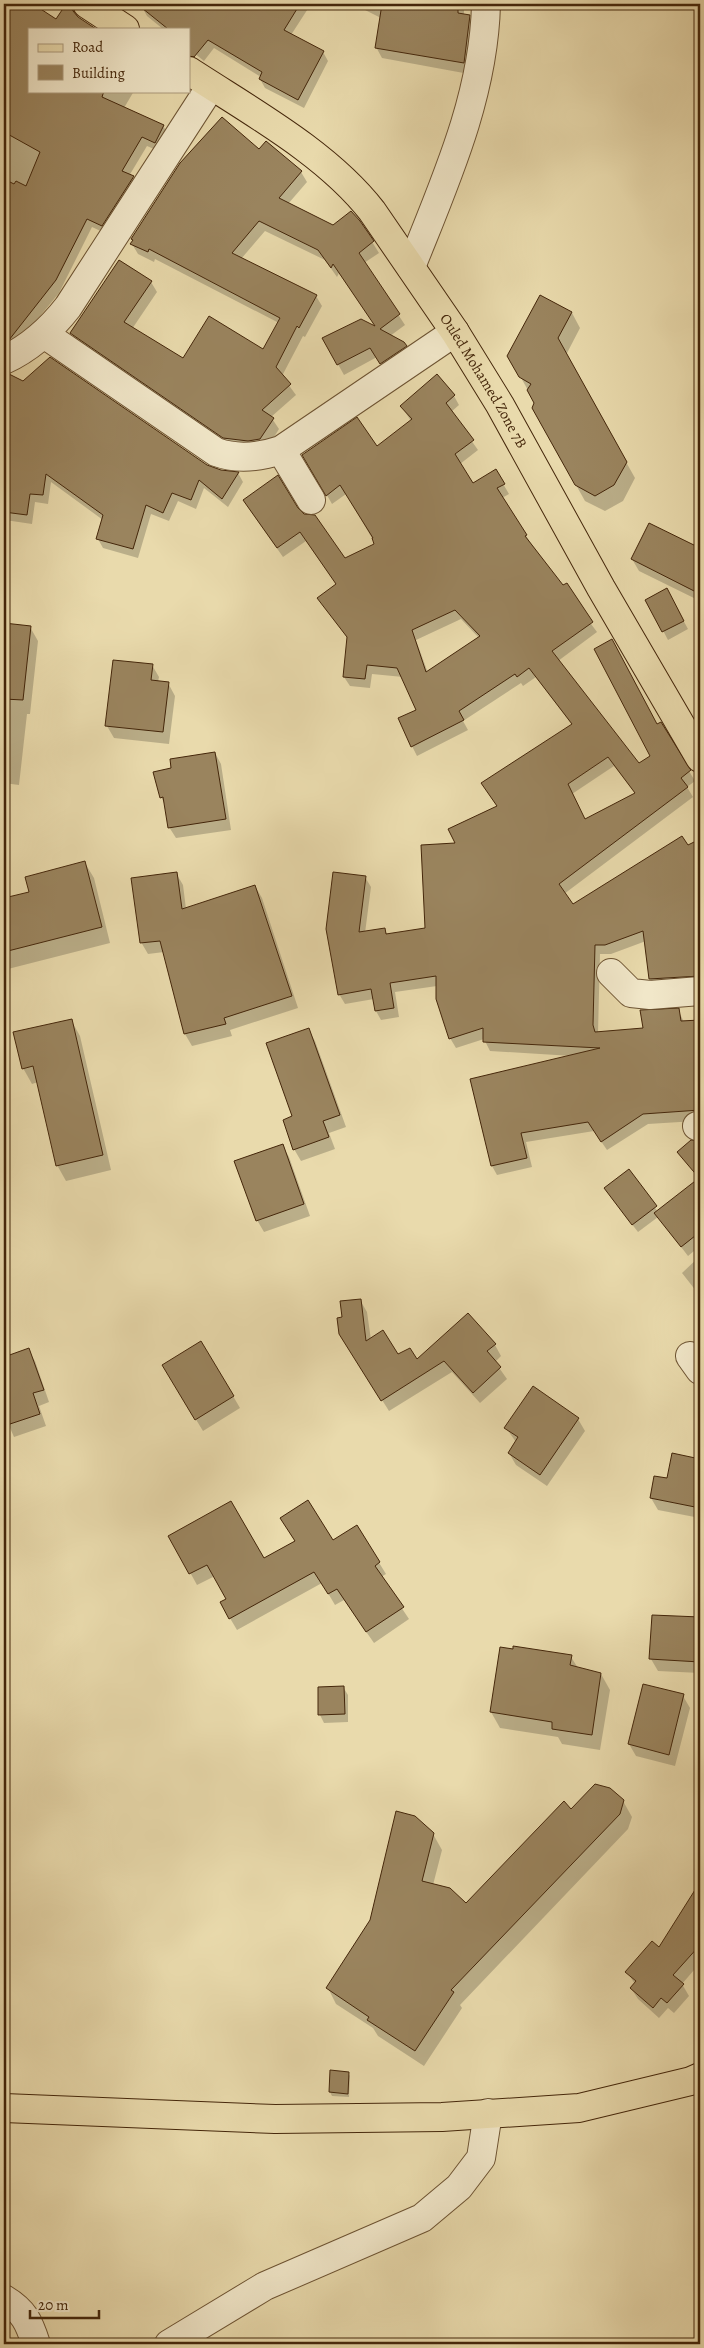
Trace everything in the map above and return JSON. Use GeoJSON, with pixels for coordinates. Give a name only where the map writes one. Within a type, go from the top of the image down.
{"type":"FeatureCollection","features":[{"type":"Feature","properties":{"kind":"main road"},"geometry":{"type":"LineString","coordinates":[[87,4],[123,28]]}},
{"type":"Feature","properties":{"kind":"main road","name":"Ouled Mohamed Zone 7B"},"geometry":{"type":"LineString","coordinates":[[190,72],[300,144],[360,195],[455,332],[500,405],[601,588],[700,758]]}},
{"type":"Feature","properties":{"kind":"main road"},"geometry":{"type":"LineString","coordinates":[[4,2108],[276,2119],[442,2117],[578,2108],[691,2082],[700,2077]]}},
{"type":"Feature","properties":{"kind":"street"},"geometry":{"type":"LineString","coordinates":[[411,267],[458,148],[478,78],[486,26],[486,4]]}},
{"type":"Feature","properties":{"kind":"street"},"geometry":{"type":"LineString","coordinates":[[4,360],[44,334],[68,308],[211,86]]}},
{"type":"Feature","properties":{"kind":"street"},"geometry":{"type":"LineString","coordinates":[[44,334],[216,452],[228,456],[245,457],[281,450],[455,332]]}},
{"type":"Feature","properties":{"kind":"street"},"geometry":{"type":"LineString","coordinates":[[281,450],[311,500]]}},
{"type":"Feature","properties":{"kind":"street"},"geometry":{"type":"LineString","coordinates":[[611,973],[631,993],[650,995],[700,991]]}},
{"type":"Feature","properties":{"kind":"street"},"geometry":{"type":"LineString","coordinates":[[169,2344],[265,2286],[422,2218],[459,2187],[481,2158],[488,2113]]}},
{"type":"Feature","properties":{"kind":"street"},"geometry":{"type":"LineString","coordinates":[[4,2299],[18,2307],[30,2325],[36,2344]]}},
{"type":"Feature","properties":{"kind":"building"},"geometry":{"type":"Polygon","coordinates":[[[4,4],[33,4],[56,19],[66,4],[71,4],[73,11],[78,17],[94,28],[28,28],[28,92],[104,92],[102,97],[164,125],[155,143],[142,137],[122,171],[134,176],[102,226],[87,219],[56,280],[9,340],[4,343],[4,179],[14,184],[16,181],[26,186],[40,152],[4,132],[4,4]]]}},
{"type":"Feature","properties":{"kind":"building"},"geometry":{"type":"Polygon","coordinates":[[[137,4],[300,4],[284,30],[324,51],[298,100],[259,79],[262,72],[208,40],[194,57],[190,56],[190,28],[167,28],[137,4]]]}},
{"type":"Feature","properties":{"kind":"building"},"geometry":{"type":"Polygon","coordinates":[[[382,4],[458,4],[458,13],[470,15],[464,63],[375,48],[382,4]]]}},
{"type":"Feature","properties":{"kind":"building"},"geometry":{"type":"Polygon","coordinates":[[[222,117],[259,149],[266,141],[302,171],[279,198],[333,225],[351,211],[360,221],[374,241],[359,253],[400,314],[380,329],[404,342],[407,346],[380,364],[370,348],[337,365],[322,338],[361,319],[375,326],[333,264],[331,268],[318,250],[259,221],[232,253],[317,295],[299,328],[297,326],[276,367],[291,384],[262,410],[274,418],[260,439],[248,441],[223,438],[70,333],[119,260],[152,281],[124,322],[183,358],[209,316],[263,349],[280,318],[149,249],[148,252],[130,244],[133,240],[131,239],[180,163],[222,117]]]}},
{"type":"Feature","properties":{"kind":"building"},"geometry":{"type":"Polygon","coordinates":[[[540,295],[572,312],[558,338],[627,462],[614,485],[595,496],[575,485],[532,408],[534,403],[527,390],[531,384],[519,377],[507,356],[540,295]]]}},
{"type":"Feature","properties":{"kind":"building"},"geometry":{"type":"Polygon","coordinates":[[[50,357],[207,465],[221,470],[239,472],[222,499],[199,480],[191,500],[172,493],[163,513],[146,505],[133,549],[96,539],[103,515],[46,474],[43,495],[30,494],[27,515],[4,512],[4,421],[8,395],[4,393],[4,376],[9,374],[23,381],[50,357]]]}},
{"type":"Feature","properties":{"kind":"building"},"geometry":{"type":"Polygon","coordinates":[[[437,374],[455,395],[446,403],[474,440],[455,454],[473,483],[496,469],[505,484],[497,488],[527,535],[525,536],[563,585],[567,583],[593,622],[552,651],[639,763],[650,756],[594,649],[612,639],[657,724],[661,722],[691,770],[681,778],[688,787],[559,884],[573,904],[682,836],[688,845],[700,839],[700,976],[649,979],[643,931],[605,945],[595,945],[593,1025],[595,1032],[643,1028],[640,1010],[679,1008],[681,1021],[700,1020],[700,1110],[643,1114],[601,1142],[588,1122],[521,1133],[527,1158],[491,1166],[470,1079],[600,1048],[483,1042],[483,1028],[449,1039],[436,999],[436,976],[390,983],[394,1008],[375,1011],[371,989],[338,995],[326,929],[333,872],[366,876],[359,932],[385,928],[386,934],[425,928],[421,845],[455,843],[448,829],[497,806],[481,783],[572,724],[529,668],[517,677],[515,674],[459,711],[464,720],[411,747],[398,718],[416,710],[397,668],[367,665],[365,679],[343,677],[347,637],[317,598],[336,584],[300,532],[277,548],[243,500],[278,475],[298,508],[304,514],[315,515],[345,558],[374,544],[373,538],[340,485],[326,496],[302,455],[357,417],[377,446],[412,419],[400,406],[437,374]],[[455,610],[412,630],[426,672],[480,636],[455,610]],[[608,757],[568,784],[585,819],[635,793],[608,757]]]}},
{"type":"Feature","properties":{"kind":"building"},"geometry":{"type":"Polygon","coordinates":[[[649,523],[700,548],[700,594],[631,559],[649,523]]]}},
{"type":"Feature","properties":{"kind":"building"},"geometry":{"type":"Polygon","coordinates":[[[667,588],[684,621],[662,632],[645,600],[667,588]]]}},
{"type":"Feature","properties":{"kind":"building"},"geometry":{"type":"Polygon","coordinates":[[[4,623],[31,626],[23,700],[4,699],[4,623]]]}},
{"type":"Feature","properties":{"kind":"building"},"geometry":{"type":"Polygon","coordinates":[[[113,660],[153,664],[151,680],[169,682],[163,732],[105,726],[113,660]]]}},
{"type":"Feature","properties":{"kind":"building"},"geometry":{"type":"Polygon","coordinates":[[[215,752],[226,819],[168,828],[163,797],[160,798],[153,772],[171,768],[170,759],[215,752]]]}},
{"type":"Feature","properties":{"kind":"building"},"geometry":{"type":"Polygon","coordinates":[[[85,861],[102,927],[4,952],[4,898],[29,892],[25,877],[85,861]]]}},
{"type":"Feature","properties":{"kind":"building"},"geometry":{"type":"Polygon","coordinates":[[[177,872],[182,909],[255,885],[292,996],[224,1018],[226,1024],[184,1034],[160,941],[140,943],[131,878],[177,872]]]}},
{"type":"Feature","properties":{"kind":"building"},"geometry":{"type":"Polygon","coordinates":[[[72,1019],[103,1155],[56,1166],[33,1066],[22,1069],[13,1032],[72,1019]]]}},
{"type":"Feature","properties":{"kind":"building"},"geometry":{"type":"Polygon","coordinates":[[[309,1028],[340,1115],[323,1121],[329,1137],[293,1150],[283,1120],[292,1116],[266,1043],[309,1028]]]}},
{"type":"Feature","properties":{"kind":"building"},"geometry":{"type":"Polygon","coordinates":[[[691,1140],[700,1141],[700,1232],[681,1247],[654,1213],[699,1178],[677,1152],[691,1140]]]}},
{"type":"Feature","properties":{"kind":"building"},"geometry":{"type":"Polygon","coordinates":[[[283,1144],[304,1204],[256,1221],[234,1161],[283,1144]]]}},
{"type":"Feature","properties":{"kind":"building"},"geometry":{"type":"Polygon","coordinates":[[[629,1169],[657,1206],[632,1225],[604,1188],[629,1169]]]}},
{"type":"Feature","properties":{"kind":"building"},"geometry":{"type":"Polygon","coordinates":[[[361,1299],[366,1341],[383,1330],[398,1354],[410,1348],[417,1359],[468,1313],[496,1344],[487,1351],[501,1367],[473,1393],[444,1361],[381,1401],[339,1334],[337,1318],[342,1317],[340,1301],[361,1299]]]}},
{"type":"Feature","properties":{"kind":"building"},"geometry":{"type":"Polygon","coordinates":[[[201,1341],[234,1396],[195,1420],[162,1365],[201,1341]]]}},
{"type":"Feature","properties":{"kind":"building"},"geometry":{"type":"Polygon","coordinates":[[[29,1348],[44,1390],[33,1393],[40,1414],[4,1426],[4,1357],[29,1348]]]}},
{"type":"Feature","properties":{"kind":"building"},"geometry":{"type":"Polygon","coordinates":[[[533,1386],[579,1418],[540,1475],[508,1453],[518,1437],[504,1428],[533,1386]]]}},
{"type":"Feature","properties":{"kind":"building"},"geometry":{"type":"Polygon","coordinates":[[[672,1453],[700,1459],[700,1508],[650,1498],[654,1476],[667,1478],[672,1453]]]}},
{"type":"Feature","properties":{"kind":"building"},"geometry":{"type":"Polygon","coordinates":[[[308,1500],[333,1540],[357,1525],[380,1562],[375,1566],[404,1607],[366,1632],[337,1589],[328,1594],[314,1572],[229,1619],[220,1602],[226,1599],[207,1565],[189,1574],[168,1536],[231,1501],[264,1558],[295,1541],[280,1518],[308,1500]]]}},
{"type":"Feature","properties":{"kind":"building"},"geometry":{"type":"Polygon","coordinates":[[[652,1615],[700,1617],[700,1662],[649,1659],[652,1615]]]}},
{"type":"Feature","properties":{"kind":"building"},"geometry":{"type":"Polygon","coordinates":[[[513,1646],[572,1655],[570,1665],[601,1673],[592,1735],[552,1729],[552,1722],[490,1712],[500,1647],[513,1649],[513,1646]]]}},
{"type":"Feature","properties":{"kind":"building"},"geometry":{"type":"Polygon","coordinates":[[[643,1684],[684,1694],[669,1755],[628,1744],[643,1684]]]}},
{"type":"Feature","properties":{"kind":"building"},"geometry":{"type":"Polygon","coordinates":[[[344,1686],[345,1714],[318,1715],[318,1687],[344,1686]]]}},
{"type":"Feature","properties":{"kind":"building"},"geometry":{"type":"Polygon","coordinates":[[[595,1784],[610,1788],[624,1800],[620,1814],[451,1990],[454,1992],[415,2051],[367,2020],[369,2017],[326,1988],[370,1920],[396,1811],[415,1816],[434,1833],[422,1881],[450,1888],[466,1903],[564,1801],[571,1809],[595,1784]]]}},
{"type":"Feature","properties":{"kind":"building"},"geometry":{"type":"Polygon","coordinates":[[[700,1882],[700,1945],[673,1975],[684,1984],[667,2003],[661,1998],[653,2008],[630,1988],[636,1981],[625,1972],[652,1941],[659,1947],[700,1882]]]}},
{"type":"Feature","properties":{"kind":"building"},"geometry":{"type":"Polygon","coordinates":[[[330,2070],[349,2072],[348,2094],[329,2092],[330,2070]]]}}]}
